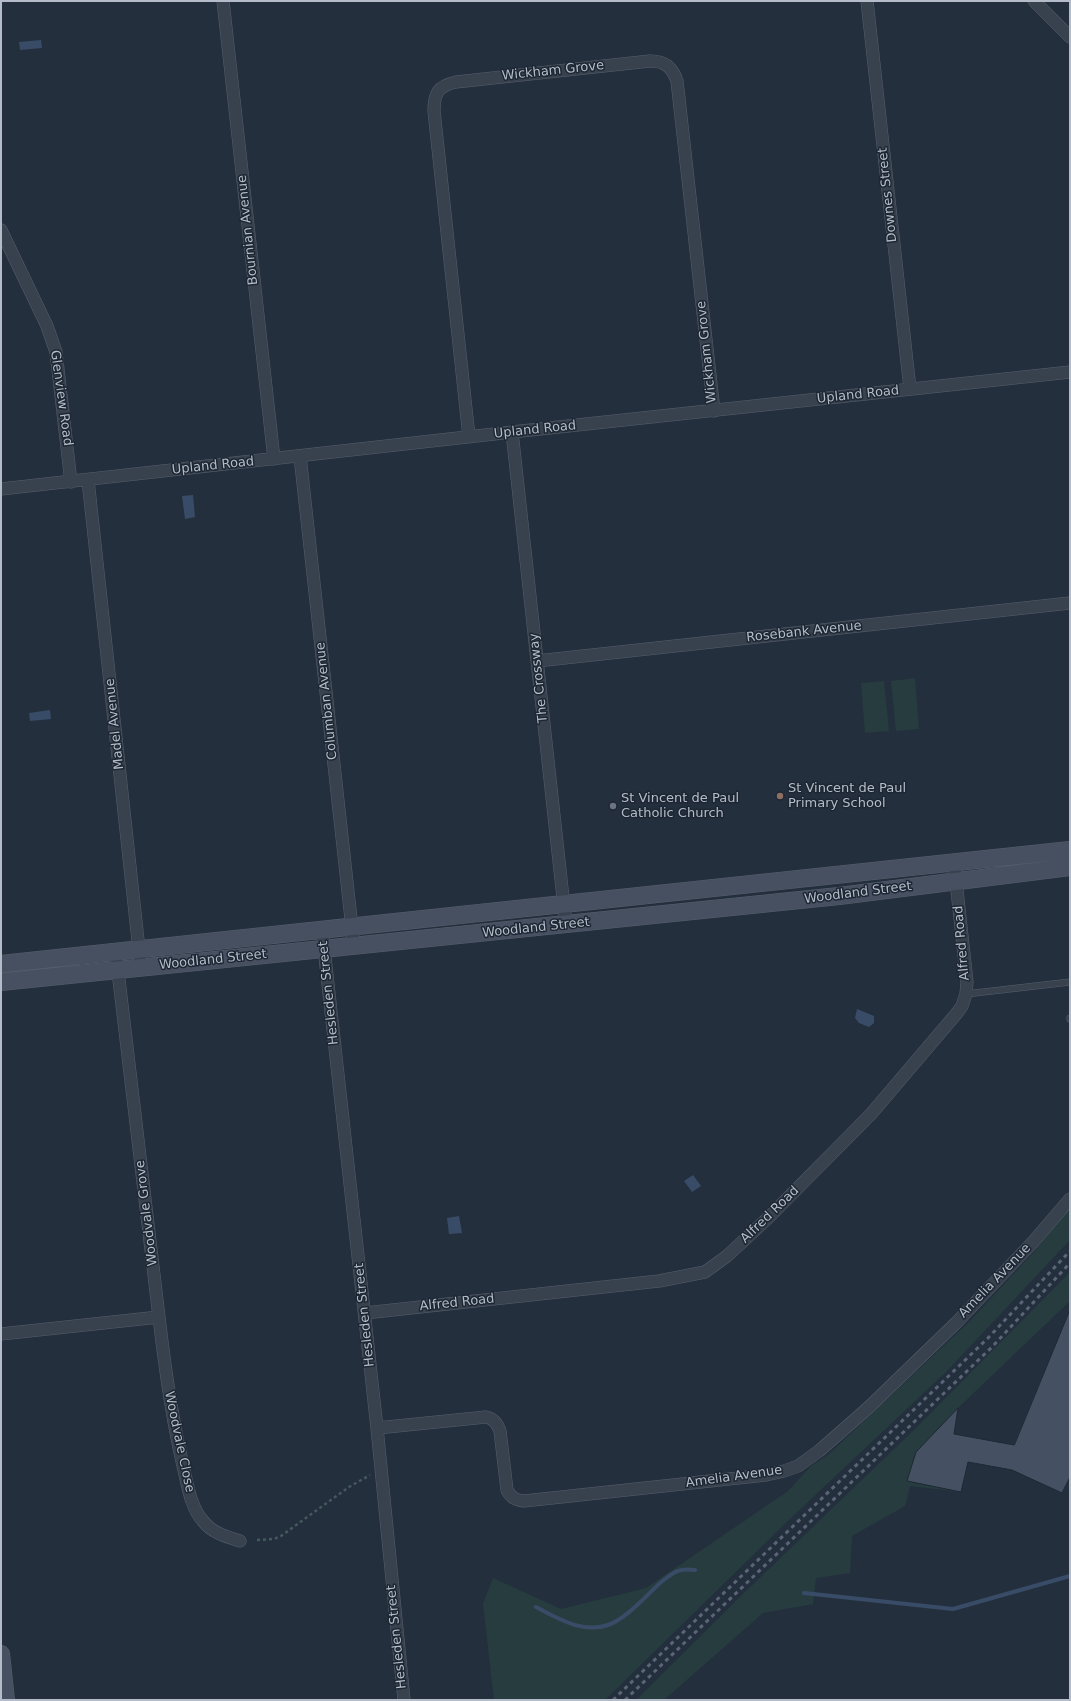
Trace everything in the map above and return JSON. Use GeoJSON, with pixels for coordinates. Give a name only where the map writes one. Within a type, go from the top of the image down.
{"type":"FeatureCollection","features":[{"type":"Feature","properties":{"kind":"main road","name":"Woodland Street"},"geometry":{"type":"LineString","coordinates":[[1,964],[1070,850]]}},
{"type":"Feature","properties":{"kind":"main road","name":"Woodland Street"},"geometry":{"type":"LineString","coordinates":[[1,982],[839,896],[1070,867]]}},
{"type":"Feature","properties":{"kind":"main road"},"geometry":{"type":"LineString","coordinates":[[1,1654],[6,1700]]}},
{"type":"Feature","properties":{"kind":"street","name":"Bournian Avenue"},"geometry":{"type":"LineString","coordinates":[[223,1],[274,460]]}},
{"type":"Feature","properties":{"kind":"street","name":"Downes Street"},"geometry":{"type":"LineString","coordinates":[[867,1],[910,389]]}},
{"type":"Feature","properties":{"kind":"street"},"geometry":{"type":"LineString","coordinates":[[1034,1],[1070,37]]}},
{"type":"Feature","properties":{"kind":"street","name":"Wickham Grove"},"geometry":{"type":"LineString","coordinates":[[469,437],[434,111],[434,99],[437,92],[447,84],[456,82],[650,61],[665,63],[675,74],[677,81],[714,411]]}},
{"type":"Feature","properties":{"kind":"street","name":"Glenview Road"},"geometry":{"type":"LineString","coordinates":[[1,230],[47,326],[56,352],[72,482]]}},
{"type":"Feature","properties":{"kind":"street","name":"Upland Road"},"geometry":{"type":"LineString","coordinates":[[1,489],[1070,372]]}},
{"type":"Feature","properties":{"kind":"street","name":"The Crossway"},"geometry":{"type":"LineString","coordinates":[[512,432],[566,925]]}},
{"type":"Feature","properties":{"kind":"street","name":"Columban Avenue"},"geometry":{"type":"LineString","coordinates":[[300,456],[354,946]]}},
{"type":"Feature","properties":{"kind":"street","name":"Madel Avenue"},"geometry":{"type":"LineString","coordinates":[[88,480],[142,968]]}},
{"type":"Feature","properties":{"kind":"street","name":"Rosebank Avenue"},"geometry":{"type":"LineString","coordinates":[[537,661],[1070,603]]}},
{"type":"Feature","properties":{"kind":"street","name":"Alfred Road"},"geometry":{"type":"LineString","coordinates":[[365,1313],[659,1281],[705,1272],[727,1256],[768,1218],[871,1114],[958,1013],[966,994],[967,967],[954,863]]}},
{"type":"Feature","properties":{"kind":"street","name":"Hesleden Street"},"geometry":{"type":"LineString","coordinates":[[322,930],[365,1313],[404,1700]]}},
{"type":"Feature","properties":{"kind":"street","name":"Woodvale Grove"},"geometry":{"type":"LineString","coordinates":[[115,952],[159,1317]]}},
{"type":"Feature","properties":{"kind":"street","name":"Amelia Avenue"},"geometry":{"type":"LineString","coordinates":[[377,1428],[486,1417],[491,1418],[496,1422],[500,1431],[507,1490],[516,1500],[524,1501],[766,1475],[784,1471],[798,1466],[820,1451],[868,1408],[957,1322],[1033,1242],[1070,1199]]}},
{"type":"Feature","properties":{"kind":"street"},"geometry":{"type":"LineString","coordinates":[[1,1334],[159,1317]]}},
{"type":"Feature","properties":{"kind":"street","name":"Woodvale Close"},"geometry":{"type":"LineString","coordinates":[[159,1317],[174,1422],[196,1512],[203,1522],[211,1529],[224,1536],[240,1541]]}},
{"type":"Feature","properties":{"kind":"lane"},"geometry":{"type":"LineString","coordinates":[[966,994],[1070,982]]}},
{"type":"Feature","properties":{"kind":"path"},"geometry":{"type":"LineString","coordinates":[[258,1540],[274,1539],[281,1536],[349,1487],[381,1469]]}},
{"type":"Feature","properties":{"kind":"green space"},"geometry":{"type":"Polygon","coordinates":[[[915,678],[919,729],[896,731],[891,681],[915,678]]]}},
{"type":"Feature","properties":{"kind":"green space"},"geometry":{"type":"Polygon","coordinates":[[[884,681],[889,731],[865,733],[861,683],[884,681]]]}},
{"type":"Feature","properties":{"kind":"green space"},"geometry":{"type":"Polygon","coordinates":[[[1070,1207],[1070,1240],[946,1372],[792,1517],[605,1700],[494,1700],[483,1604],[493,1578],[561,1609],[646,1588],[788,1491],[811,1466],[829,1454],[969,1322],[1033,1253],[1070,1207]]]}},
{"type":"Feature","properties":{"kind":"green space"},"geometry":{"type":"Polygon","coordinates":[[[1070,1272],[1070,1301],[958,1408],[916,1452],[908,1481],[961,1492],[910,1486],[905,1506],[852,1536],[850,1573],[816,1578],[813,1604],[763,1613],[664,1700],[636,1700],[745,1592],[917,1427],[1070,1272]]]}},
{"type":"Feature","properties":{"kind":"water"},"geometry":{"type":"Polygon","coordinates":[[[41,40],[42,48],[20,50],[19,42],[41,40]]]}},
{"type":"Feature","properties":{"kind":"water"},"geometry":{"type":"Polygon","coordinates":[[[193,495],[195,517],[185,519],[182,496],[193,495]]]}},
{"type":"Feature","properties":{"kind":"water"},"geometry":{"type":"Polygon","coordinates":[[[50,710],[51,719],[30,721],[29,713],[50,710]]]}},
{"type":"Feature","properties":{"kind":"water"},"geometry":{"type":"Polygon","coordinates":[[[857,1009],[874,1016],[874,1023],[869,1027],[859,1023],[855,1018],[857,1009]]]}},
{"type":"Feature","properties":{"kind":"water"},"geometry":{"type":"Polygon","coordinates":[[[693,1175],[701,1186],[692,1192],[684,1181],[693,1175]]]}},
{"type":"Feature","properties":{"kind":"water"},"geometry":{"type":"Polygon","coordinates":[[[459,1216],[462,1233],[449,1234],[447,1218],[459,1216]]]}},
{"type":"Feature","properties":{"kind":"building"},"geometry":{"type":"Polygon","coordinates":[[[1070,1310],[1070,1477],[1062,1493],[1012,1470],[968,1462],[961,1492],[907,1481],[916,1452],[958,1408],[954,1434],[1014,1445],[1070,1310]]]}},
{"type":"Feature","properties":{"kind":"waterway"},"geometry":{"type":"LineString","coordinates":[[536,1607],[570,1624],[589,1628],[608,1625],[622,1618],[636,1607],[660,1583],[672,1574],[680,1570],[695,1570]]}},
{"type":"Feature","properties":{"kind":"waterway"},"geometry":{"type":"LineString","coordinates":[[804,1593],[953,1609],[1070,1576]]}},
{"type":"Feature","properties":{"kind":"railway"},"geometry":{"type":"LineString","coordinates":[[613,1700],[988,1338],[1070,1251]]}},
{"type":"Feature","properties":{"kind":"railway"},"geometry":{"type":"LineString","coordinates":[[625,1700],[992,1347],[1070,1263]]}},
{"type":"Feature","properties":{"kind":"place","name":"St Vincent de Paul Primary School"},"geometry":{"type":"Point","coordinates":[780,796]}},
{"type":"Feature","properties":{"kind":"place","name":"St Vincent de Paul Catholic Church"},"geometry":{"type":"Point","coordinates":[613,806]}}]}
